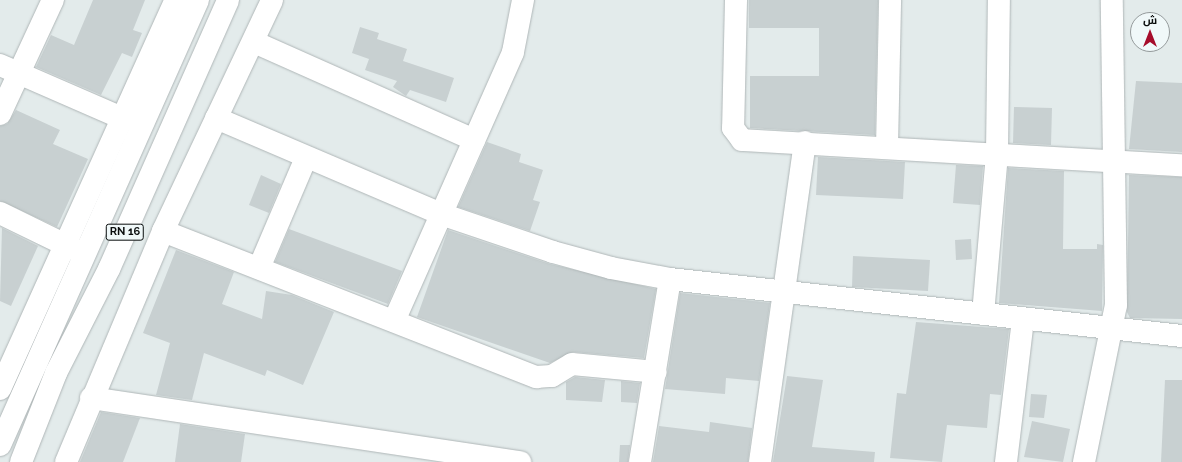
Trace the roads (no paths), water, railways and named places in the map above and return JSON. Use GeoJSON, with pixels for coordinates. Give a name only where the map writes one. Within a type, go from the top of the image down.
{"type":"FeatureCollection","features":[{"type":"Feature","properties":{"kind":"street"},"geometry":{"type":"LineString","coordinates":[[0,114],[8,69],[53,0]]}},
{"type":"Feature","properties":{"kind":"street"},"geometry":{"type":"LineString","coordinates":[[0,389],[5,365],[75,249],[124,119],[176,0]]}},
{"type":"Feature","properties":{"kind":"street","name":"RN 16"},"geometry":{"type":"LineString","coordinates":[[0,445],[30,377],[75,249],[198,0]]}},
{"type":"Feature","properties":{"kind":"street","name":"RN 16"},"geometry":{"type":"LineString","coordinates":[[21,462],[56,373],[109,269],[228,0]]}},
{"type":"Feature","properties":{"kind":"street"},"geometry":{"type":"LineString","coordinates":[[66,462],[91,398],[163,231],[216,118],[254,42],[272,0]]}},
{"type":"Feature","properties":{"kind":"street"},"geometry":{"type":"LineString","coordinates":[[394,321],[513,52],[523,0]]}},
{"type":"Feature","properties":{"kind":"street"},"geometry":{"type":"LineString","coordinates":[[736,0],[734,132],[742,140],[805,142],[1182,165]]}},
{"type":"Feature","properties":{"kind":"street"},"geometry":{"type":"LineString","coordinates":[[887,147],[890,0]]}},
{"type":"Feature","properties":{"kind":"street"},"geometry":{"type":"LineString","coordinates":[[983,314],[998,154],[999,0]]}},
{"type":"Feature","properties":{"kind":"street"},"geometry":{"type":"LineString","coordinates":[[1084,462],[1114,329],[1112,0]]}},
{"type":"Feature","properties":{"kind":"street"},"geometry":{"type":"LineString","coordinates":[[254,42],[474,140]]}},
{"type":"Feature","properties":{"kind":"street"},"geometry":{"type":"LineString","coordinates":[[8,69],[124,119]]}},
{"type":"Feature","properties":{"kind":"street"},"geometry":{"type":"LineString","coordinates":[[216,118],[306,158],[441,214],[553,252],[670,279],[1182,336]]}},
{"type":"Feature","properties":{"kind":"street"},"geometry":{"type":"LineString","coordinates":[[760,462],[805,142]]}},
{"type":"Feature","properties":{"kind":"street"},"geometry":{"type":"LineString","coordinates":[[259,268],[306,158]]}},
{"type":"Feature","properties":{"kind":"street"},"geometry":{"type":"LineString","coordinates":[[0,213],[75,249]]}},
{"type":"Feature","properties":{"kind":"street"},"geometry":{"type":"LineString","coordinates":[[163,231],[536,377],[552,376],[572,364],[656,372]]}},
{"type":"Feature","properties":{"kind":"street"},"geometry":{"type":"LineString","coordinates":[[640,462],[656,372],[670,279]]}},
{"type":"Feature","properties":{"kind":"street"},"geometry":{"type":"LineString","coordinates":[[1006,462],[1023,319]]}},
{"type":"Feature","properties":{"kind":"street"},"geometry":{"type":"LineString","coordinates":[[5,365],[30,377]]}},
{"type":"Feature","properties":{"kind":"street"},"geometry":{"type":"LineString","coordinates":[[91,398],[520,462]]}}]}
